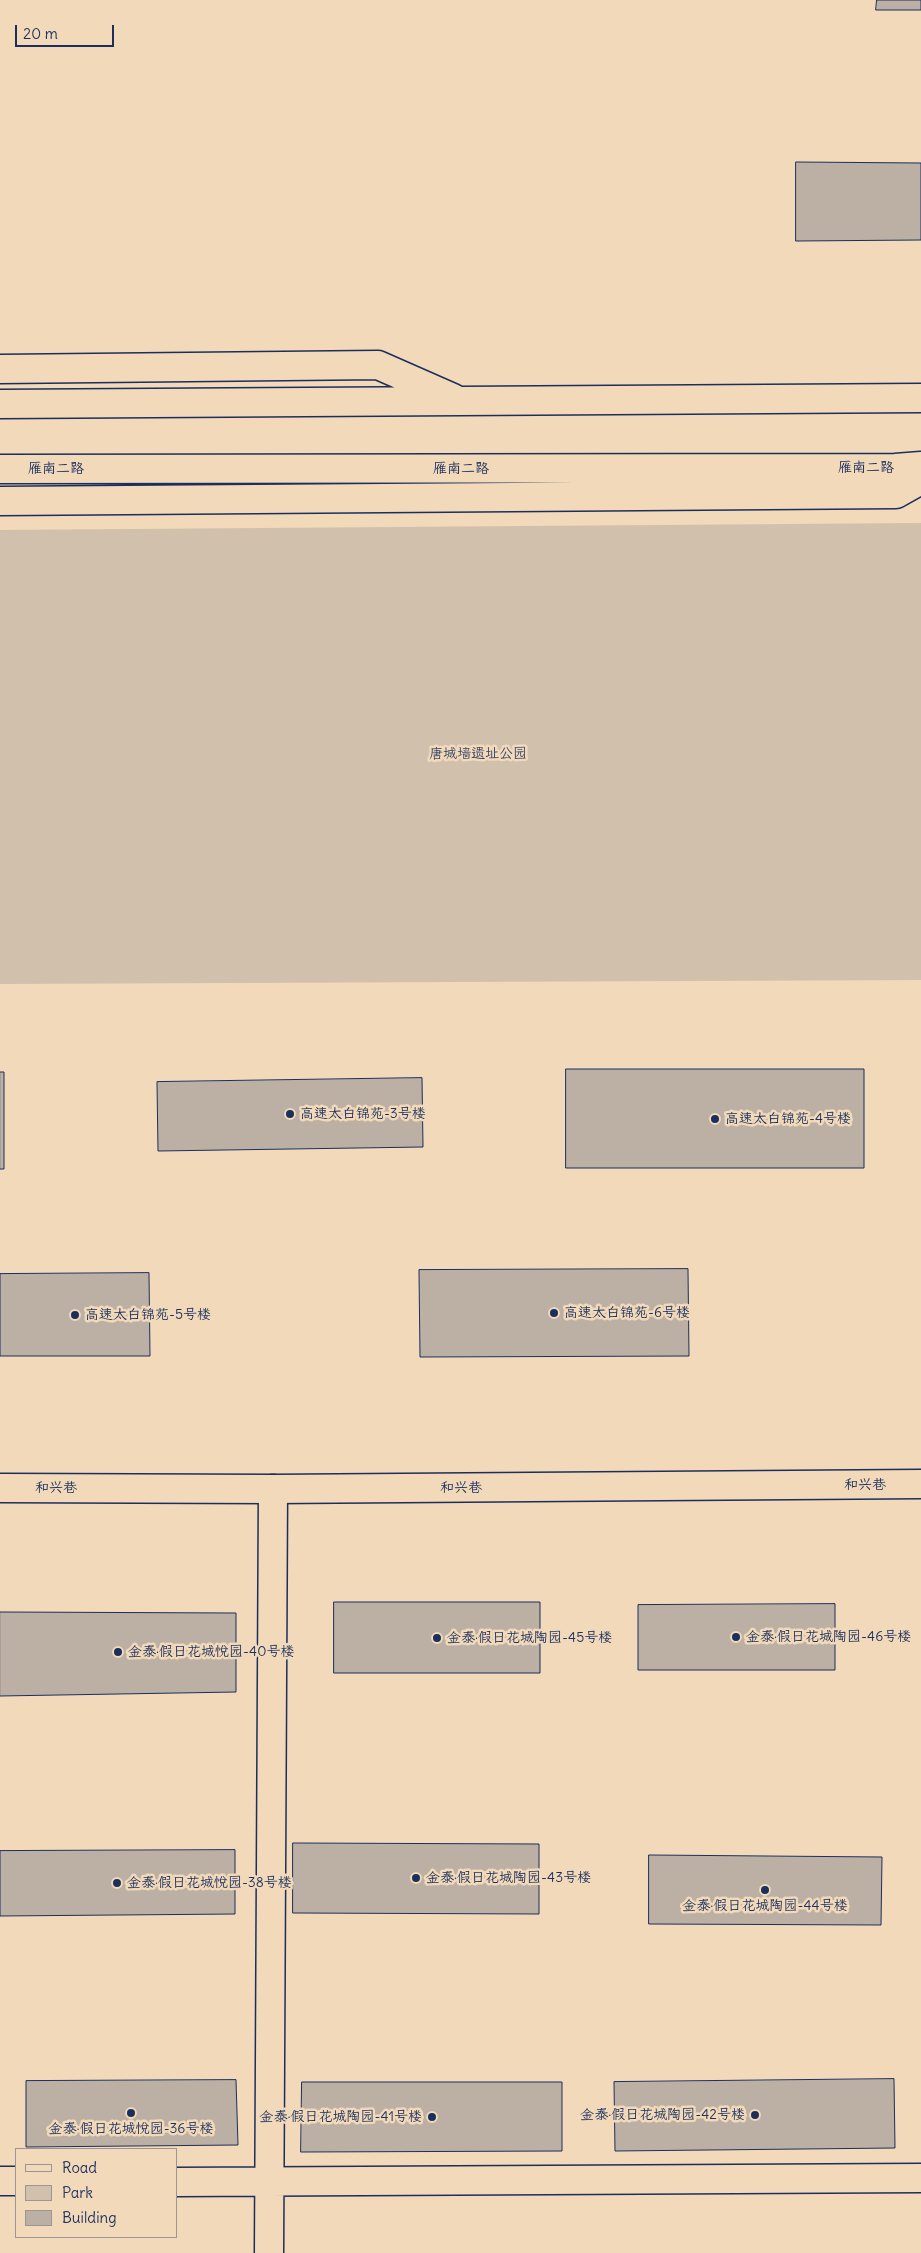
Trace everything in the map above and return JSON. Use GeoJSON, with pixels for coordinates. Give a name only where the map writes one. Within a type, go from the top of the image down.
{"type":"FeatureCollection","features":[{"type":"Feature","properties":{"kind":"main road"},"geometry":{"type":"LineString","coordinates":[[0,368],[378,365],[462,401]]}},
{"type":"Feature","properties":{"kind":"main road"},"geometry":{"type":"LineString","coordinates":[[0,404],[921,398]]}},
{"type":"Feature","properties":{"kind":"main road","name":"雁南二路"},"geometry":{"type":"LineString","coordinates":[[0,470],[886,468],[921,466]]}},
{"type":"Feature","properties":{"kind":"main road"},"geometry":{"type":"LineString","coordinates":[[0,501],[896,494],[921,480]]}},
{"type":"Feature","properties":{"kind":"main road","name":"和兴巷"},"geometry":{"type":"LineString","coordinates":[[0,1488],[273,1489],[921,1484]]}},
{"type":"Feature","properties":{"kind":"main road"},"geometry":{"type":"LineString","coordinates":[[269,2253],[273,1489]]}},
{"type":"Feature","properties":{"kind":"main road"},"geometry":{"type":"LineString","coordinates":[[178,2182],[921,2178]]}},
{"type":"Feature","properties":{"kind":"main road"},"geometry":{"type":"LineString","coordinates":[[0,2181],[15,2181]]}},
{"type":"Feature","properties":{"kind":"green space","name":"唐城墙遗址公园"},"geometry":{"type":"Polygon","coordinates":[[[921,523],[921,980],[0,984],[0,530],[921,523]]]}},
{"type":"Feature","properties":{"kind":"building"},"geometry":{"type":"Polygon","coordinates":[[[877,0],[921,0],[921,10],[876,10],[877,0]]]}},
{"type":"Feature","properties":{"kind":"building"},"geometry":{"type":"Polygon","coordinates":[[[796,162],[921,163],[921,240],[796,241],[796,162]]]}},
{"type":"Feature","properties":{"kind":"building","name":"高速太白锦苑-4号楼"},"geometry":{"type":"Polygon","coordinates":[[[566,1069],[864,1069],[864,1168],[566,1168],[566,1069]]]}},
{"type":"Feature","properties":{"kind":"building"},"geometry":{"type":"Polygon","coordinates":[[[0,1072],[4,1072],[4,1169],[0,1169],[0,1072]]]}},
{"type":"Feature","properties":{"kind":"building","name":"高速太白锦苑-3号楼"},"geometry":{"type":"Polygon","coordinates":[[[422,1078],[423,1147],[158,1151],[157,1082],[422,1078]]]}},
{"type":"Feature","properties":{"kind":"building","name":"高速太白锦苑-6号楼"},"geometry":{"type":"Polygon","coordinates":[[[688,1269],[689,1356],[420,1357],[419,1270],[688,1269]]]}},
{"type":"Feature","properties":{"kind":"building","name":"高速太白锦苑-5号楼"},"geometry":{"type":"Polygon","coordinates":[[[149,1273],[150,1356],[0,1356],[0,1274],[149,1273]]]}},
{"type":"Feature","properties":{"kind":"building","name":"金泰·假日花城陶园-45号楼"},"geometry":{"type":"Polygon","coordinates":[[[334,1602],[540,1602],[540,1673],[334,1673],[334,1602]]]}},
{"type":"Feature","properties":{"kind":"building","name":"金泰·假日花城陶园-46号楼"},"geometry":{"type":"Polygon","coordinates":[[[835,1604],[835,1670],[638,1670],[638,1605],[835,1604]]]}},
{"type":"Feature","properties":{"kind":"building","name":"金泰·假日花城悦园-40号楼"},"geometry":{"type":"Polygon","coordinates":[[[0,1612],[236,1613],[236,1692],[0,1696],[0,1612]]]}},
{"type":"Feature","properties":{"kind":"building","name":"金泰·假日花城陶园-43号楼"},"geometry":{"type":"Polygon","coordinates":[[[293,1843],[539,1844],[539,1914],[293,1913],[293,1843]]]}},
{"type":"Feature","properties":{"kind":"building","name":"金泰·假日花城悦园-38号楼"},"geometry":{"type":"Polygon","coordinates":[[[235,1850],[235,1914],[0,1916],[0,1851],[235,1850]]]}},
{"type":"Feature","properties":{"kind":"building","name":"金泰·假日花城陶园-44号楼"},"geometry":{"type":"Polygon","coordinates":[[[649,1855],[882,1857],[881,1925],[649,1924],[649,1855]]]}},
{"type":"Feature","properties":{"kind":"building","name":"金泰·假日花城陶园-42号楼"},"geometry":{"type":"Polygon","coordinates":[[[894,2079],[895,2148],[615,2151],[614,2082],[894,2079]]]}},
{"type":"Feature","properties":{"kind":"building","name":"金泰·假日花城悦园-36号楼"},"geometry":{"type":"Polygon","coordinates":[[[236,2080],[238,2145],[26,2147],[26,2081],[236,2080]]]}},
{"type":"Feature","properties":{"kind":"building","name":"金泰·假日花城陶园-41号楼"},"geometry":{"type":"Polygon","coordinates":[[[302,2082],[562,2082],[562,2151],[301,2152],[302,2082]]]}},
{"type":"Feature","properties":{"kind":"place","name":"高速太白锦苑-3号楼"},"geometry":{"type":"Point","coordinates":[290,1114]}},
{"type":"Feature","properties":{"kind":"place","name":"高速太白锦苑-4号楼"},"geometry":{"type":"Point","coordinates":[715,1119]}},
{"type":"Feature","properties":{"kind":"place","name":"高速太白锦苑-6号楼"},"geometry":{"type":"Point","coordinates":[554,1313]}},
{"type":"Feature","properties":{"kind":"place","name":"高速太白锦苑-5号楼"},"geometry":{"type":"Point","coordinates":[75,1315]}},
{"type":"Feature","properties":{"kind":"place","name":"金泰·假日花城陶园-46号楼"},"geometry":{"type":"Point","coordinates":[736,1637]}},
{"type":"Feature","properties":{"kind":"place","name":"金泰·假日花城陶园-45号楼"},"geometry":{"type":"Point","coordinates":[437,1638]}},
{"type":"Feature","properties":{"kind":"place","name":"金泰·假日花城悦园-40号楼"},"geometry":{"type":"Point","coordinates":[118,1652]}},
{"type":"Feature","properties":{"kind":"place","name":"金泰·假日花城陶园-43号楼"},"geometry":{"type":"Point","coordinates":[416,1878]}},
{"type":"Feature","properties":{"kind":"place","name":"金泰·假日花城悦园-38号楼"},"geometry":{"type":"Point","coordinates":[117,1883]}},
{"type":"Feature","properties":{"kind":"place","name":"金泰·假日花城陶园-44号楼"},"geometry":{"type":"Point","coordinates":[765,1890]}},
{"type":"Feature","properties":{"kind":"place","name":"金泰·假日花城悦园-36号楼"},"geometry":{"type":"Point","coordinates":[131,2113]}},
{"type":"Feature","properties":{"kind":"place","name":"金泰·假日花城陶园-42号楼"},"geometry":{"type":"Point","coordinates":[755,2115]}},
{"type":"Feature","properties":{"kind":"place","name":"金泰·假日花城陶园-41号楼"},"geometry":{"type":"Point","coordinates":[432,2117]}}]}
